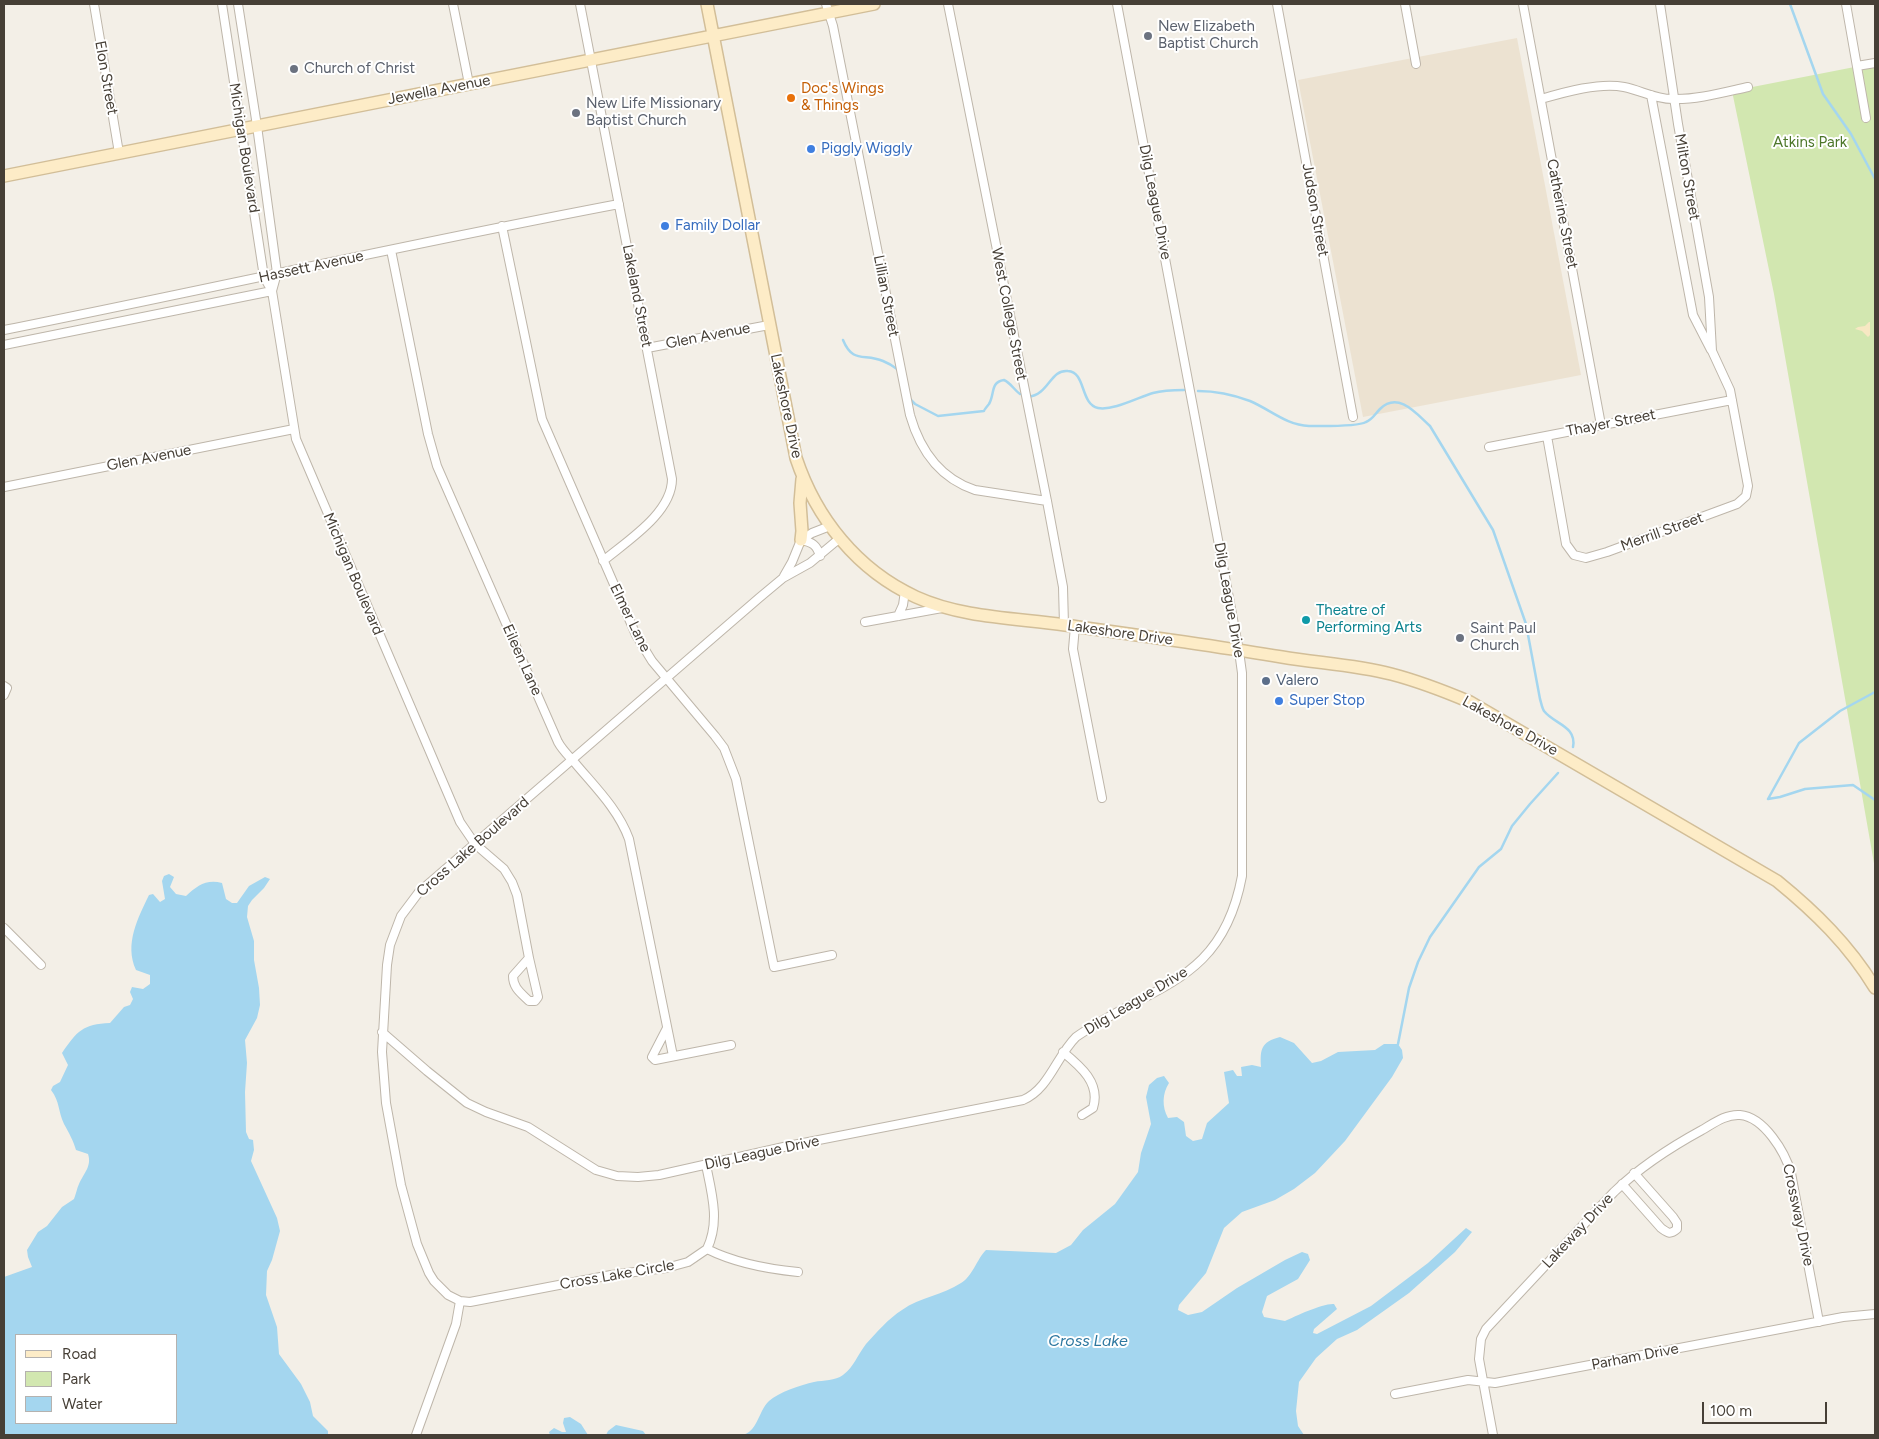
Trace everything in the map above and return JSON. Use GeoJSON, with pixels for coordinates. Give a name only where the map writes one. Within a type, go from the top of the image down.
{"type":"FeatureCollection","features":[{"type":"Feature","properties":{"kind":"main road","name":"Lakeshore Drive"},"geometry":{"type":"LineString","coordinates":[[707,4],[789,432],[802,477],[814,502],[830,526],[868,567],[916,597],[972,613],[1239,650],[1390,674],[1443,691],[1489,712],[1777,881],[1811,908],[1838,936],[1861,965],[1875,988]]}},
{"type":"Feature","properties":{"kind":"main road","name":"Jewella Avenue"},"geometry":{"type":"LineString","coordinates":[[4,176],[714,35],[828,8],[874,4]]}},
{"type":"Feature","properties":{"kind":"main road"},"geometry":{"type":"LineString","coordinates":[[799,545],[802,531],[800,503],[802,477]]}},
{"type":"Feature","properties":{"kind":"street","name":"Elon Street"},"geometry":{"type":"LineString","coordinates":[[94,4],[120,153]]}},
{"type":"Feature","properties":{"kind":"street","name":"Michigan Boulevard"},"geometry":{"type":"LineString","coordinates":[[222,4],[264,277],[272,291],[294,429],[321,501],[460,822],[475,844],[504,870],[512,882],[517,895],[538,997],[535,1001],[530,1001],[515,988],[513,983],[513,976],[529,958]]}},
{"type":"Feature","properties":{"kind":"street","name":"Michigan Boulevard"},"geometry":{"type":"LineString","coordinates":[[238,4],[277,273],[272,291]]}},
{"type":"Feature","properties":{"kind":"street"},"geometry":{"type":"LineString","coordinates":[[453,4],[468,84]]}},
{"type":"Feature","properties":{"kind":"street","name":"Lakeland Street"},"geometry":{"type":"LineString","coordinates":[[580,4],[672,473],[672,486],[668,499],[657,515],[603,561]]}},
{"type":"Feature","properties":{"kind":"street","name":"West College Street"},"geometry":{"type":"LineString","coordinates":[[948,4],[1047,501],[1102,798]]}},
{"type":"Feature","properties":{"kind":"street","name":"Dilg League Drive"},"geometry":{"type":"LineString","coordinates":[[382,1032],[467,1103],[528,1128],[596,1170],[617,1176],[659,1175],[706,1166],[797,1144],[1023,1100],[1042,1087],[1063,1052],[1076,1038],[1086,1030],[1186,974],[1214,947],[1232,915],[1238,896],[1243,860],[1242,694],[1239,650],[1117,4]]}},
{"type":"Feature","properties":{"kind":"street","name":"Judson Street"},"geometry":{"type":"LineString","coordinates":[[1277,4],[1353,416]]}},
{"type":"Feature","properties":{"kind":"street"},"geometry":{"type":"LineString","coordinates":[[1405,4],[1416,64]]}},
{"type":"Feature","properties":{"kind":"street","name":"Catherine Street"},"geometry":{"type":"LineString","coordinates":[[1523,4],[1601,425]]}},
{"type":"Feature","properties":{"kind":"street","name":"Milton Street"},"geometry":{"type":"LineString","coordinates":[[1660,4],[1709,297],[1712,351]]}},
{"type":"Feature","properties":{"kind":"street"},"geometry":{"type":"LineString","coordinates":[[1846,4],[1866,118]]}},
{"type":"Feature","properties":{"kind":"street","name":"Lillian Street"},"geometry":{"type":"LineString","coordinates":[[828,8],[910,415],[918,441],[938,468],[950,479],[964,486],[985,492],[1047,501]]}},
{"type":"Feature","properties":{"kind":"street"},"geometry":{"type":"LineString","coordinates":[[1857,66],[1875,63]]}},
{"type":"Feature","properties":{"kind":"street"},"geometry":{"type":"LineString","coordinates":[[1541,99],[1562,93],[1610,86],[1624,87],[1651,95],[1675,99],[1748,87]]}},
{"type":"Feature","properties":{"kind":"street","name":"Milton Street"},"geometry":{"type":"LineString","coordinates":[[1651,95],[1693,315],[1730,390],[1748,486],[1746,496],[1737,504]]}},
{"type":"Feature","properties":{"kind":"street","name":"Hassett Avenue"},"geometry":{"type":"LineString","coordinates":[[4,330],[502,226],[619,204]]}},
{"type":"Feature","properties":{"kind":"street","name":"Elmer Lane"},"geometry":{"type":"LineString","coordinates":[[502,226],[542,420],[636,635],[652,661],[724,748],[733,768],[774,967],[832,955]]}},
{"type":"Feature","properties":{"kind":"street","name":"Eileen Lane"},"geometry":{"type":"LineString","coordinates":[[391,250],[428,434],[437,466],[558,742],[614,810],[627,834],[673,1056]]}},
{"type":"Feature","properties":{"kind":"street","name":"Hassett Avenue"},"geometry":{"type":"LineString","coordinates":[[4,345],[272,291]]}},
{"type":"Feature","properties":{"kind":"street"},"geometry":{"type":"LineString","coordinates":[[82,314],[84,329]]}},
{"type":"Feature","properties":{"kind":"street","name":"Glen Avenue"},"geometry":{"type":"LineString","coordinates":[[647,348],[769,324]]}},
{"type":"Feature","properties":{"kind":"street","name":"Thayer Street"},"geometry":{"type":"LineString","coordinates":[[1489,447],[1732,400]]}},
{"type":"Feature","properties":{"kind":"street","name":"Glen Avenue"},"geometry":{"type":"LineString","coordinates":[[4,487],[294,429]]}},
{"type":"Feature","properties":{"kind":"street","name":"Merrill Street"},"geometry":{"type":"LineString","coordinates":[[1547,436],[1566,544],[1574,555],[1586,558],[1616,549],[1737,504]]}},
{"type":"Feature","properties":{"kind":"street"},"geometry":{"type":"LineString","coordinates":[[799,545],[812,532],[830,526]]}},
{"type":"Feature","properties":{"kind":"street","name":"Cross Lake Boulevard"},"geometry":{"type":"LineString","coordinates":[[460,1301],[448,1295],[434,1281],[421,1255],[414,1236],[401,1184],[386,1103],[383,1079],[382,1032],[387,965],[396,925],[406,908],[419,892],[783,578],[820,556],[840,538]]}},
{"type":"Feature","properties":{"kind":"street"},"geometry":{"type":"LineString","coordinates":[[799,545],[810,542],[818,549],[820,556]]}},
{"type":"Feature","properties":{"kind":"street"},"geometry":{"type":"LineString","coordinates":[[799,545],[810,563]]}},
{"type":"Feature","properties":{"kind":"street","name":"Cross Lake Boulevard"},"geometry":{"type":"LineString","coordinates":[[783,578],[799,545]]}},
{"type":"Feature","properties":{"kind":"street"},"geometry":{"type":"LineString","coordinates":[[898,616],[903,605],[905,591]]}},
{"type":"Feature","properties":{"kind":"street"},"geometry":{"type":"LineString","coordinates":[[865,622],[946,607]]}},
{"type":"Feature","properties":{"kind":"street"},"geometry":{"type":"LineString","coordinates":[[4,686],[7,688],[4,695]]}},
{"type":"Feature","properties":{"kind":"street"},"geometry":{"type":"LineString","coordinates":[[4,928],[41,965]]}},
{"type":"Feature","properties":{"kind":"street"},"geometry":{"type":"LineString","coordinates":[[667,1028],[652,1057],[655,1060],[731,1045]]}},
{"type":"Feature","properties":{"kind":"street"},"geometry":{"type":"LineString","coordinates":[[1063,1052],[1085,1072],[1094,1088],[1095,1101],[1093,1108],[1082,1115]]}},
{"type":"Feature","properties":{"kind":"street","name":"Crossway Drive"},"geometry":{"type":"LineString","coordinates":[[1726,1117],[1738,1115],[1756,1120],[1765,1129],[1785,1157],[1791,1173],[1819,1322]]}},
{"type":"Feature","properties":{"kind":"street","name":"Lakeway Drive"},"geometry":{"type":"LineString","coordinates":[[1493,1435],[1478,1350],[1486,1329],[1622,1184],[1671,1147],[1726,1117]]}},
{"type":"Feature","properties":{"kind":"street"},"geometry":{"type":"LineString","coordinates":[[706,1166],[714,1208],[713,1234],[707,1249],[724,1257],[771,1269],[798,1272]]}},
{"type":"Feature","properties":{"kind":"street"},"geometry":{"type":"LineString","coordinates":[[1622,1184],[1661,1228],[1668,1233],[1672,1233],[1677,1229],[1677,1223],[1673,1217],[1634,1174]]}},
{"type":"Feature","properties":{"kind":"street","name":"Cross Lake Circle"},"geometry":{"type":"LineString","coordinates":[[460,1301],[470,1302],[491,1299],[611,1275],[666,1268],[688,1262],[707,1249]]}},
{"type":"Feature","properties":{"kind":"street"},"geometry":{"type":"LineString","coordinates":[[416,1435],[456,1324],[460,1301]]}},
{"type":"Feature","properties":{"kind":"street","name":"Parham Drive"},"geometry":{"type":"LineString","coordinates":[[1395,1394],[1468,1380],[1495,1384],[1819,1322],[1875,1314]]}},
{"type":"Feature","properties":{"kind":"shaded area"},"geometry":{"type":"Polygon","coordinates":[[[1517,38],[1581,375],[1363,417],[1298,80],[1517,38]]]}},
{"type":"Feature","properties":{"kind":"green space","name":"Atkins Park"},"geometry":{"type":"Polygon","coordinates":[[[1875,63],[1875,869],[1774,294],[1732,91],[1875,63]]]}},
{"type":"Feature","properties":{"kind":"sand"},"geometry":{"type":"Polygon","coordinates":[[[1869,322],[1870,335],[1868,337],[1862,331],[1855,329],[1865,326],[1869,322]]]}},
{"type":"Feature","properties":{"kind":"water"},"geometry":{"type":"Polygon","coordinates":[[[169,874],[174,877],[170,887],[176,894],[186,896],[202,884],[211,882],[222,883],[226,899],[232,903],[237,903],[249,886],[265,877],[270,879],[248,906],[247,917],[254,941],[254,960],[260,1005],[257,1018],[245,1040],[247,1063],[245,1092],[246,1132],[249,1139],[253,1140],[254,1150],[251,1161],[277,1218],[280,1231],[267,1271],[266,1295],[277,1327],[279,1354],[301,1384],[310,1402],[313,1416],[328,1431],[328,1435],[4,1435],[4,1277],[32,1267],[27,1250],[38,1232],[47,1226],[62,1207],[74,1199],[89,1162],[88,1154],[76,1150],[51,1090],[53,1086],[60,1082],[68,1065],[62,1053],[72,1039],[87,1027],[110,1023],[124,1007],[130,1005],[133,999],[130,992],[132,987],[143,989],[150,984],[150,975],[136,970],[131,951],[132,941],[137,922],[149,895],[153,894],[160,902],[165,899],[162,881],[164,876],[169,874]]]}},
{"type":"Feature","properties":{"kind":"water","name":"Cross Lake"},"geometry":{"type":"Polygon","coordinates":[[[1280,1037],[1294,1043],[1312,1063],[1321,1061],[1338,1052],[1375,1050],[1384,1044],[1398,1044],[1402,1050],[1403,1058],[1392,1077],[1345,1141],[1315,1173],[1294,1189],[1275,1200],[1242,1212],[1224,1228],[1206,1273],[1179,1305],[1178,1310],[1188,1315],[1202,1312],[1237,1288],[1302,1252],[1308,1254],[1310,1260],[1298,1279],[1267,1296],[1262,1312],[1264,1317],[1285,1321],[1302,1313],[1334,1304],[1337,1309],[1314,1329],[1313,1333],[1317,1334],[1371,1306],[1428,1263],[1466,1228],[1472,1232],[1455,1252],[1409,1293],[1357,1330],[1337,1339],[1316,1358],[1299,1382],[1296,1411],[1298,1426],[1304,1435],[741,1435],[751,1430],[765,1405],[778,1395],[803,1385],[840,1377],[847,1372],[866,1344],[892,1317],[909,1306],[961,1283],[968,1277],[986,1250],[1056,1253],[1071,1245],[1083,1230],[1115,1204],[1138,1172],[1141,1153],[1151,1124],[1146,1097],[1149,1085],[1157,1078],[1164,1076],[1169,1083],[1164,1100],[1168,1118],[1177,1117],[1184,1122],[1186,1136],[1193,1141],[1202,1139],[1207,1123],[1229,1103],[1224,1072],[1233,1070],[1237,1076],[1242,1076],[1241,1067],[1252,1065],[1261,1067],[1263,1047],[1269,1041],[1280,1037]]]}},
{"type":"Feature","properties":{"kind":"water"},"geometry":{"type":"Polygon","coordinates":[[[570,1417],[581,1424],[588,1435],[550,1435],[549,1432],[554,1428],[566,1432],[563,1423],[564,1418],[570,1417]]]}},
{"type":"Feature","properties":{"kind":"water"},"geometry":{"type":"Polygon","coordinates":[[[616,1425],[643,1431],[646,1435],[606,1435],[616,1425]]]}},
{"type":"Feature","properties":{"kind":"waterway"},"geometry":{"type":"LineString","coordinates":[[1790,4],[1823,94],[1851,134],[1875,179]]}},
{"type":"Feature","properties":{"kind":"waterway"},"geometry":{"type":"LineString","coordinates":[[843,340],[855,355],[883,361],[897,369]]}},
{"type":"Feature","properties":{"kind":"waterway"},"geometry":{"type":"LineString","coordinates":[[1028,397],[1041,392],[1062,371],[1074,373],[1078,377],[1088,401],[1098,408],[1118,406],[1157,392],[1184,390]]}},
{"type":"Feature","properties":{"kind":"waterway"},"geometry":{"type":"LineString","coordinates":[[909,398],[915,404],[938,416],[984,411],[991,400],[995,386],[1000,381],[1004,380],[1009,383],[1020,394]]}},
{"type":"Feature","properties":{"kind":"waterway"},"geometry":{"type":"LineString","coordinates":[[1198,391],[1231,395],[1244,399],[1293,423],[1309,426],[1361,424],[1370,420],[1380,409],[1393,402],[1400,403],[1419,415],[1430,426],[1493,530],[1526,624],[1544,711],[1572,734],[1573,747]]}},
{"type":"Feature","properties":{"kind":"waterway"},"geometry":{"type":"LineString","coordinates":[[1768,799],[1799,743],[1840,711],[1875,692]]}},
{"type":"Feature","properties":{"kind":"waterway"},"geometry":{"type":"LineString","coordinates":[[1398,1044],[1409,988],[1418,962],[1430,937],[1479,867],[1501,849],[1512,826],[1558,773]]}},
{"type":"Feature","properties":{"kind":"waterway"},"geometry":{"type":"LineString","coordinates":[[1768,799],[1805,789],[1853,785],[1875,800]]}},
{"type":"Feature","properties":{"kind":"place","name":"New Elizabeth Baptist Church"},"geometry":{"type":"Point","coordinates":[1148,36]}},
{"type":"Feature","properties":{"kind":"place","name":"Church of Christ"},"geometry":{"type":"Point","coordinates":[294,69]}},
{"type":"Feature","properties":{"kind":"place","name":"Doc's Wings & Things"},"geometry":{"type":"Point","coordinates":[791,98]}},
{"type":"Feature","properties":{"kind":"place","name":"New Life Missionary Baptist Church"},"geometry":{"type":"Point","coordinates":[576,113]}},
{"type":"Feature","properties":{"kind":"place","name":"Piggly Wiggly"},"geometry":{"type":"Point","coordinates":[811,149]}},
{"type":"Feature","properties":{"kind":"place","name":"Family Dollar"},"geometry":{"type":"Point","coordinates":[665,226]}},
{"type":"Feature","properties":{"kind":"place","name":"Theatre of Performing Arts"},"geometry":{"type":"Point","coordinates":[1306,620]}},
{"type":"Feature","properties":{"kind":"place","name":"Saint Paul Church"},"geometry":{"type":"Point","coordinates":[1460,638]}},
{"type":"Feature","properties":{"kind":"place","name":"Valero"},"geometry":{"type":"Point","coordinates":[1266,681]}},
{"type":"Feature","properties":{"kind":"place","name":"Super Stop"},"geometry":{"type":"Point","coordinates":[1279,701]}}]}
